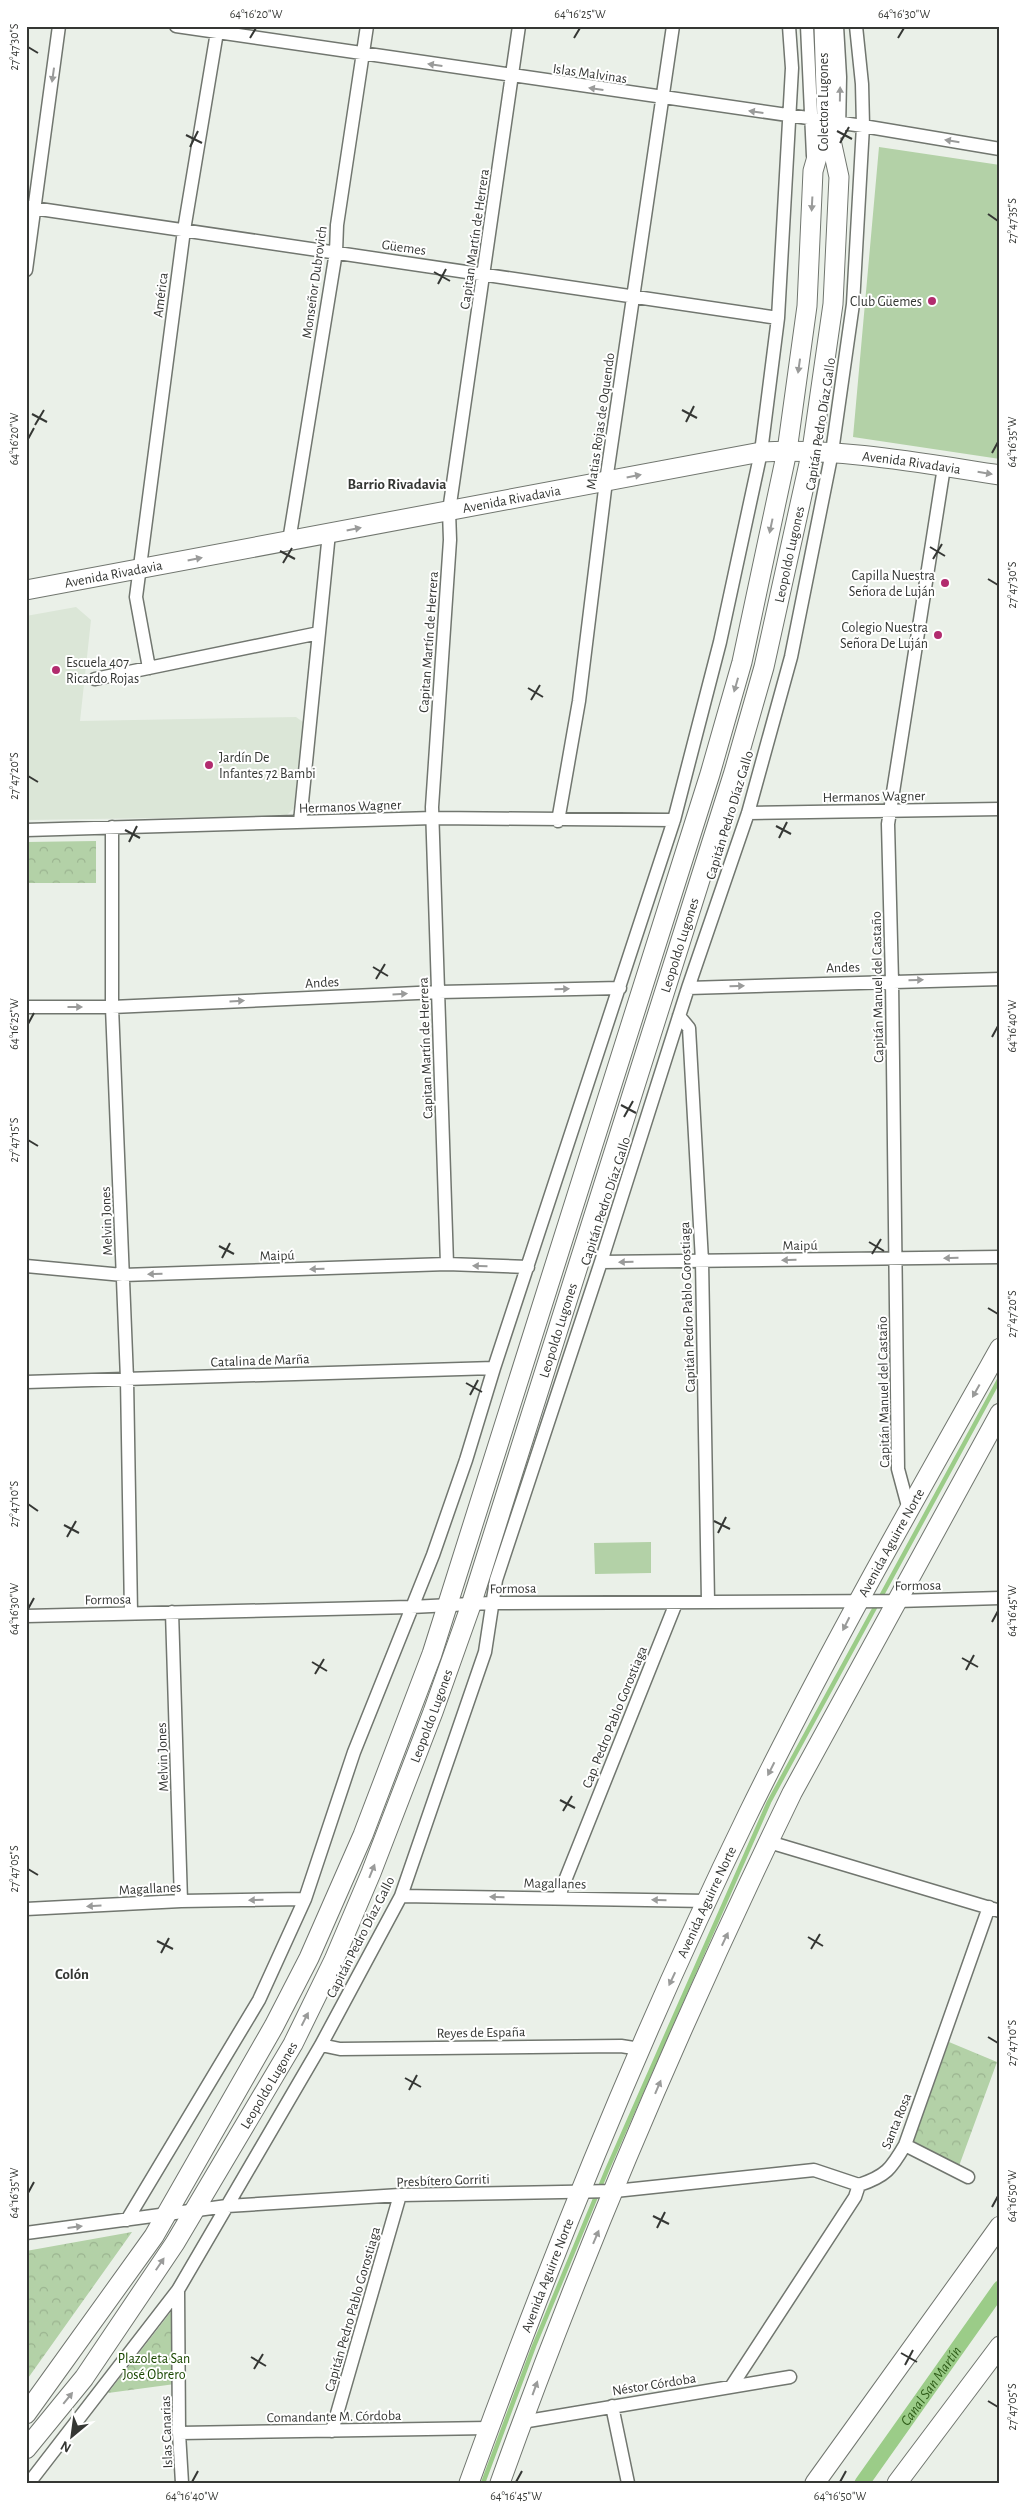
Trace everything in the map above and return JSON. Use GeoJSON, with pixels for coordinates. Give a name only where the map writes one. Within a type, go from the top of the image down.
{"type":"FeatureCollection","features":[{"type":"Feature","properties":{"kind":"main road","name":"Leopoldo Lugones"},"geometry":{"type":"LineString","coordinates":[[26,2449],[84,2378],[194,2210],[293,2044],[334,1960],[433,1712],[470,1605],[736,763],[764,667],[812,450],[833,304],[839,177],[826,122],[824,26]]}},
{"type":"Feature","properties":{"kind":"main road","name":"Leopoldo Lugones"},"geometry":{"type":"LineString","coordinates":[[26,2414],[154,2236],[274,2026],[310,1958],[362,1835],[432,1654],[710,774],[742,662],[787,451],[807,306],[813,172],[826,122]]}},
{"type":"Feature","properties":{"kind":"main road","name":"Avenida Rivadavia"},"geometry":{"type":"LineString","coordinates":[[26,590],[761,452],[812,450],[856,454],[1000,475]]}},
{"type":"Feature","properties":{"kind":"main road","name":"Avenida Aguirre Norte"},"geometry":{"type":"LineString","coordinates":[[469,2483],[489,2428],[640,2049],[748,1814],[864,1600],[909,1510],[1000,1348]]}},
{"type":"Feature","properties":{"kind":"main road"},"geometry":{"type":"LineString","coordinates":[[500,2483],[609,2191],[769,1842],[792,1793],[892,1601],[1000,1413]]}},
{"type":"Feature","properties":{"kind":"main road"},"geometry":{"type":"LineString","coordinates":[[815,2483],[1000,2226]]}},
{"type":"Feature","properties":{"kind":"main road"},"geometry":{"type":"LineString","coordinates":[[897,2483],[1000,2346]]}},
{"type":"Feature","properties":{"kind":"street"},"geometry":{"type":"LineString","coordinates":[[26,270],[31,207],[59,26]]}},
{"type":"Feature","properties":{"kind":"street","name":"Islas Malvinas"},"geometry":{"type":"LineString","coordinates":[[176,26],[218,30],[362,54],[662,99],[863,126],[1000,149]]}},
{"type":"Feature","properties":{"kind":"street","name":"Monseñor Dubrovich"},"geometry":{"type":"LineString","coordinates":[[289,541],[336,252],[337,225],[366,26]]}},
{"type":"Feature","properties":{"kind":"street","name":"Capitan Martín de Herrera"},"geometry":{"type":"LineString","coordinates":[[447,1264],[433,818],[450,540],[449,511],[519,26]]}},
{"type":"Feature","properties":{"kind":"street","name":"Matias Rojas de Oquendo"},"geometry":{"type":"LineString","coordinates":[[558,821],[579,701],[606,481],[673,26]]}},
{"type":"Feature","properties":{"kind":"street"},"geometry":{"type":"LineString","coordinates":[[127,2220],[260,2000],[305,1899],[354,1752],[433,1555],[466,1460],[494,1368],[674,820],[720,642],[761,452],[778,318],[792,68],[789,26]]}},
{"type":"Feature","properties":{"kind":"street","name":"Colectora Lugones"},"geometry":{"type":"LineString","coordinates":[[807,26],[826,122]]}},
{"type":"Feature","properties":{"kind":"street","name":"Colectora Lugones"},"geometry":{"type":"LineString","coordinates":[[826,122],[840,77],[837,26]]}},
{"type":"Feature","properties":{"kind":"street","name":"Capitán Pedro Díaz Gallo"},"geometry":{"type":"LineString","coordinates":[[35,2480],[178,2290],[322,2045],[401,1896],[485,1652],[496,1580],[601,1262],[688,988],[748,812],[791,657],[832,452],[853,304],[863,126],[862,84],[856,26]]}},
{"type":"Feature","properties":{"kind":"street","name":"América"},"geometry":{"type":"LineString","coordinates":[[141,569],[184,230],[218,30]]}},
{"type":"Feature","properties":{"kind":"street","name":"Güemes"},"geometry":{"type":"LineString","coordinates":[[31,207],[778,318]]}},
{"type":"Feature","properties":{"kind":"street","name":"Capitán Manuel del Castaño"},"geometry":{"type":"LineString","coordinates":[[909,1510],[898,1469],[892,981],[888,824],[944,467]]}},
{"type":"Feature","properties":{"kind":"street"},"geometry":{"type":"LineString","coordinates":[[300,822],[329,533]]}},
{"type":"Feature","properties":{"kind":"street"},"geometry":{"type":"LineString","coordinates":[[141,569],[136,598],[149,668]]}},
{"type":"Feature","properties":{"kind":"street"},"geometry":{"type":"LineString","coordinates":[[95,679],[319,634]]}},
{"type":"Feature","properties":{"kind":"street","name":"Hermanos Wagner"},"geometry":{"type":"LineString","coordinates":[[748,812],[1000,809]]}},
{"type":"Feature","properties":{"kind":"street","name":"Hermanos Wagner"},"geometry":{"type":"LineString","coordinates":[[26,830],[433,818],[558,821],[674,820]]}},
{"type":"Feature","properties":{"kind":"street","name":"Melvin Jones"},"geometry":{"type":"LineString","coordinates":[[112,827],[112,1007],[124,1275],[131,1614]]}},
{"type":"Feature","properties":{"kind":"street","name":"Andes"},"geometry":{"type":"LineString","coordinates":[[688,988],[1000,978]]}},
{"type":"Feature","properties":{"kind":"street","name":"Andes"},"geometry":{"type":"LineString","coordinates":[[26,1006],[112,1007],[439,992],[620,988]]}},
{"type":"Feature","properties":{"kind":"street","name":"Capitán Pedro Pablo Gorostiaga"},"geometry":{"type":"LineString","coordinates":[[679,1016],[689,1028],[702,1261],[708,1601]]}},
{"type":"Feature","properties":{"kind":"street","name":"Maipú"},"geometry":{"type":"LineString","coordinates":[[601,1262],[1000,1257]]}},
{"type":"Feature","properties":{"kind":"street","name":"Maipú"},"geometry":{"type":"LineString","coordinates":[[26,1266],[124,1275],[447,1264],[528,1267]]}},
{"type":"Feature","properties":{"kind":"street","name":"Catalina de Marña"},"geometry":{"type":"LineString","coordinates":[[26,1382],[494,1368]]}},
{"type":"Feature","properties":{"kind":"street","name":"Formosa"},"geometry":{"type":"LineString","coordinates":[[26,1616],[411,1608],[491,1603],[892,1601],[1000,1598]]}},
{"type":"Feature","properties":{"kind":"street","name":"Cap. Pedro Pablo Gorostiaga"},"geometry":{"type":"LineString","coordinates":[[558,1898],[676,1603]]}},
{"type":"Feature","properties":{"kind":"street","name":"Melvin Jones"},"geometry":{"type":"LineString","coordinates":[[172,1612],[181,1902]]}},
{"type":"Feature","properties":{"kind":"street"},"geometry":{"type":"LineString","coordinates":[[769,1842],[994,1909]]}},
{"type":"Feature","properties":{"kind":"street","name":"Magallanes"},"geometry":{"type":"LineString","coordinates":[[401,1896],[708,1902]]}},
{"type":"Feature","properties":{"kind":"street","name":"Magallanes"},"geometry":{"type":"LineString","coordinates":[[26,1909],[305,1899]]}},
{"type":"Feature","properties":{"kind":"street","name":"Santa Rosa"},"geometry":{"type":"LineString","coordinates":[[859,2184],[878,2178],[892,2168],[905,2145],[994,1909]]}},
{"type":"Feature","properties":{"kind":"street","name":"Reyes de España"},"geometry":{"type":"LineString","coordinates":[[322,2045],[340,2049],[621,2046],[640,2049]]}},
{"type":"Feature","properties":{"kind":"street"},"geometry":{"type":"LineString","coordinates":[[905,2145],[968,2177]]}},
{"type":"Feature","properties":{"kind":"street","name":"Presbítero Gorriti"},"geometry":{"type":"LineString","coordinates":[[26,2233],[227,2206],[400,2195],[609,2191],[814,2170],[859,2184]]}},
{"type":"Feature","properties":{"kind":"street"},"geometry":{"type":"LineString","coordinates":[[731,2387],[854,2197],[859,2184]]}},
{"type":"Feature","properties":{"kind":"street","name":"Capitán Pedro Pablo Gorostiaga"},"geometry":{"type":"LineString","coordinates":[[332,2431],[400,2195]]}},
{"type":"Feature","properties":{"kind":"street","name":"Islas Canarias"},"geometry":{"type":"LineString","coordinates":[[178,2290],[179,2433],[182,2483]]}},
{"type":"Feature","properties":{"kind":"street","name":"Néstor Córdoba"},"geometry":{"type":"LineString","coordinates":[[522,2422],[790,2377]]}},
{"type":"Feature","properties":{"kind":"street"},"geometry":{"type":"LineString","coordinates":[[612,2406],[628,2483]]}},
{"type":"Feature","properties":{"kind":"street","name":"Comandante M. Córdoba"},"geometry":{"type":"LineString","coordinates":[[179,2433],[489,2428]]}},
{"type":"Feature","properties":{"kind":"shaded area"},"geometry":{"type":"Polygon","coordinates":[[[76,607],[91,620],[80,721],[296,717],[303,722],[294,808],[286,816],[26,820],[26,616],[76,607]]]}},
{"type":"Feature","properties":{"kind":"green space","name":"Club Güemes"},"geometry":{"type":"Polygon","coordinates":[[[879,147],[1000,165],[1000,459],[853,437],[879,147]]]}},
{"type":"Feature","properties":{"kind":"green space"},"geometry":{"type":"Polygon","coordinates":[[[96,841],[96,883],[26,883],[26,842],[96,841]]]}},
{"type":"Feature","properties":{"kind":"green space"},"geometry":{"type":"Polygon","coordinates":[[[651,1542],[651,1573],[595,1574],[594,1543],[651,1542]]]}},
{"type":"Feature","properties":{"kind":"green space"},"geometry":{"type":"Polygon","coordinates":[[[949,2042],[997,2062],[959,2166],[913,2143],[949,2042]]]}},
{"type":"Feature","properties":{"kind":"green space"},"geometry":{"type":"Polygon","coordinates":[[[132,2232],[26,2381],[26,2251],[132,2232]]]}},
{"type":"Feature","properties":{"kind":"green space","name":"Plazoleta San José Obrero"},"geometry":{"type":"Polygon","coordinates":[[[173,2309],[175,2384],[108,2393],[173,2309]]]}},
{"type":"Feature","properties":{"kind":"waterway"},"geometry":{"type":"LineString","coordinates":[[483,2483],[534,2346],[607,2170],[769,1802],[1000,1378]]}},
{"type":"Feature","properties":{"kind":"waterway","name":"Canal San Martín"},"geometry":{"type":"LineString","coordinates":[[862,2483],[1000,2288]]}},
{"type":"Feature","properties":{"kind":"place","name":"Club Güemes"},"geometry":{"type":"Point","coordinates":[932,301]}},
{"type":"Feature","properties":{"kind":"place","name":"Capilla Nuestra Señora de Luján"},"geometry":{"type":"Point","coordinates":[945,583]}},
{"type":"Feature","properties":{"kind":"place","name":"Colegio Nuestra Señora De Luján"},"geometry":{"type":"Point","coordinates":[938,635]}},
{"type":"Feature","properties":{"kind":"place","name":"Escuela 407 Ricardo Rojas"},"geometry":{"type":"Point","coordinates":[56,670]}},
{"type":"Feature","properties":{"kind":"place","name":"Jardín De Infantes 72 Bambi"},"geometry":{"type":"Point","coordinates":[209,765]}},
{"type":"Feature","properties":{"kind":"district","name":"Barrio Rivadavia"},"geometry":{"type":"Point","coordinates":[397,484]}},
{"type":"Feature","properties":{"kind":"district","name":"Colón"},"geometry":{"type":"Point","coordinates":[72,1974]}}]}
